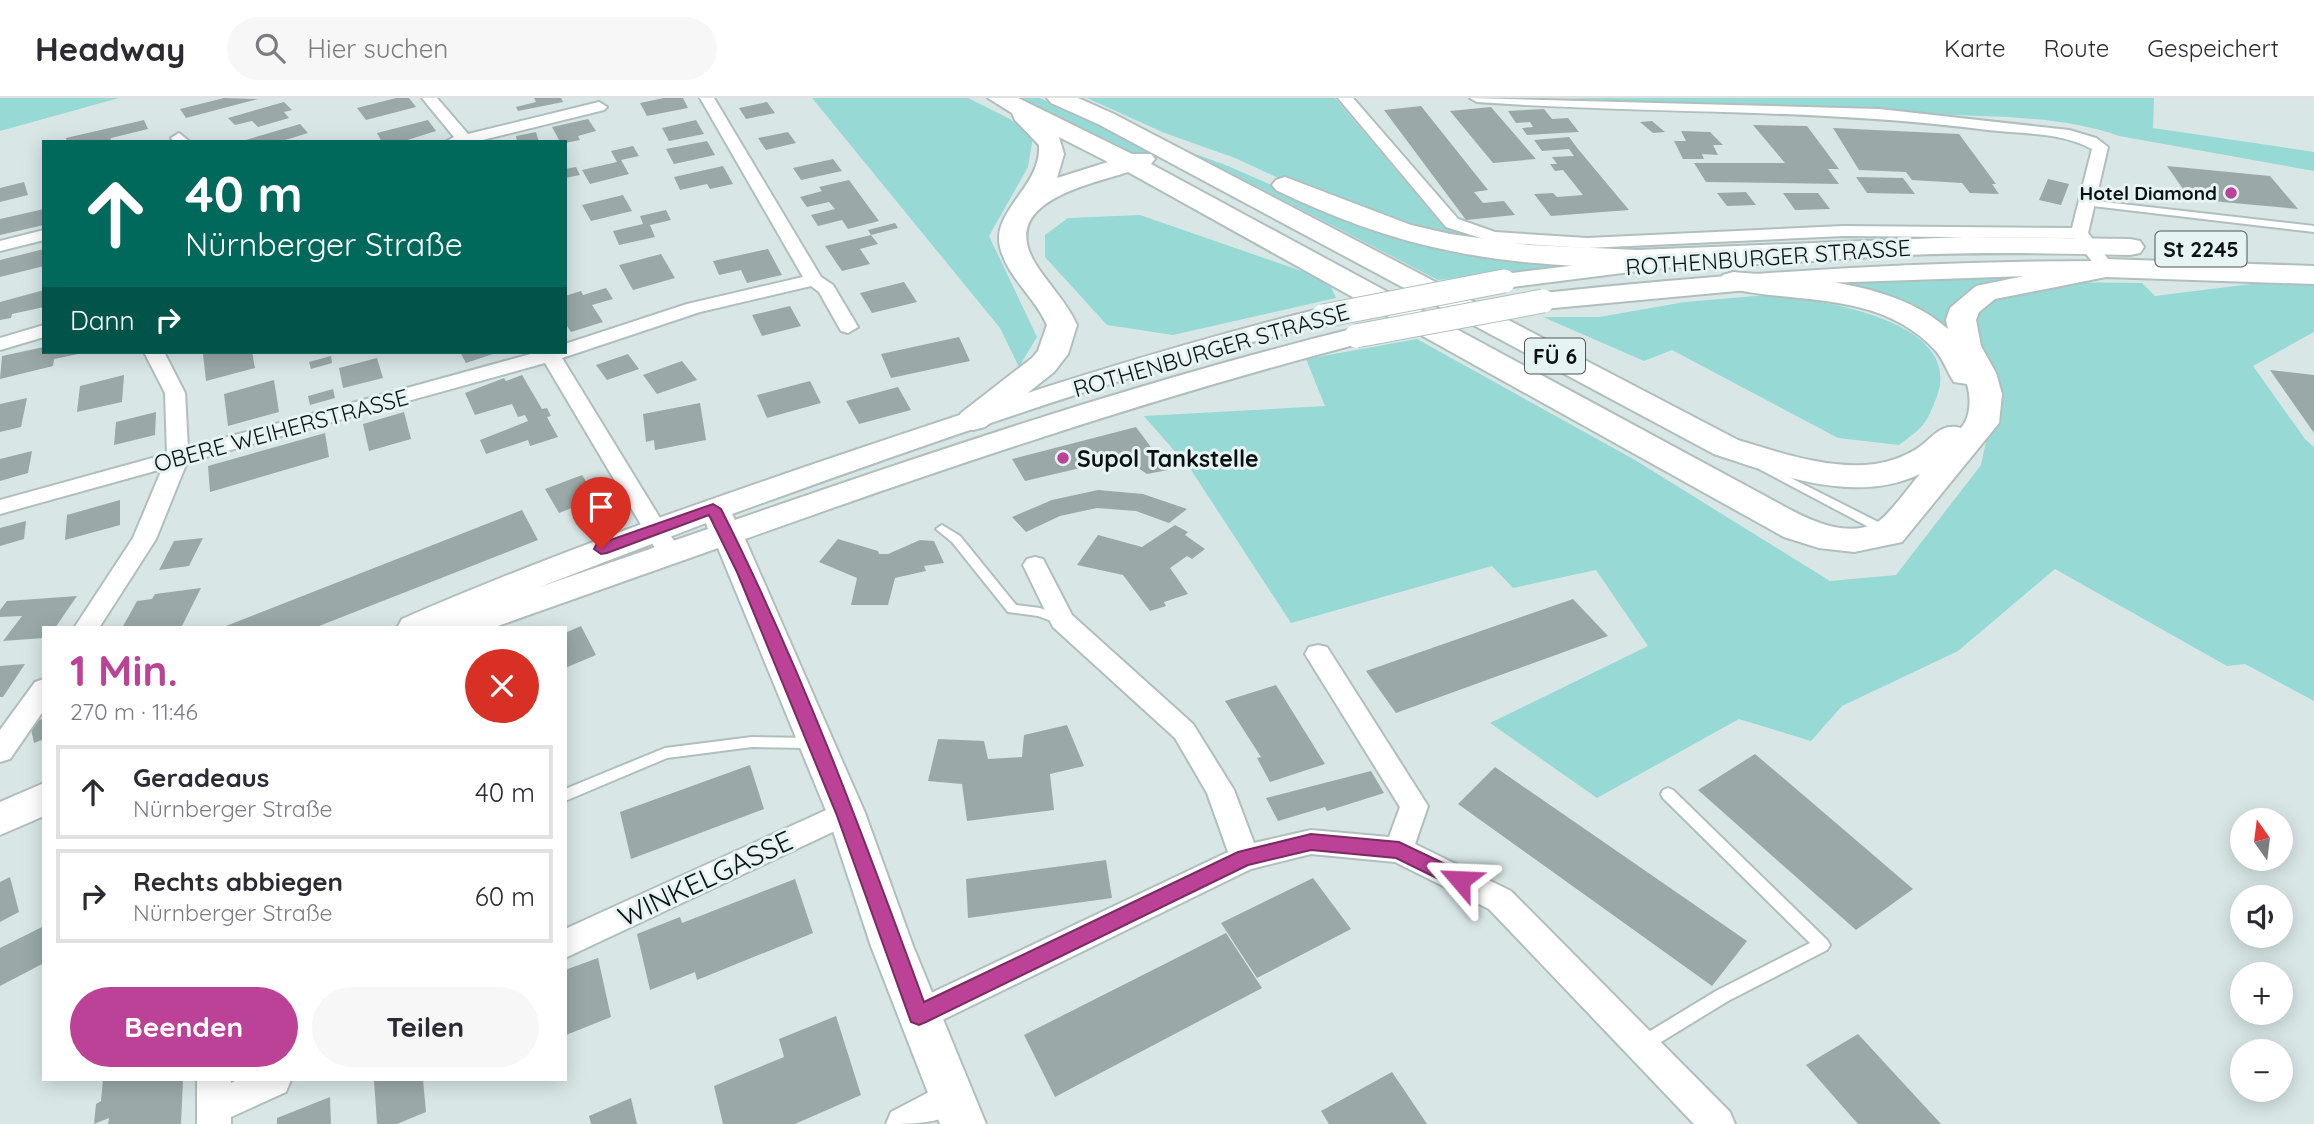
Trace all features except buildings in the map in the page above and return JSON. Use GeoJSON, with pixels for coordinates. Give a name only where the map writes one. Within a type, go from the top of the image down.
{"type":"FeatureCollection","features":[{"type":"Feature","properties":{"kind":"main road","name":"FÜ 6"},"geometry":{"type":"LineString","coordinates":[[1059,98],[1106,119],[1726,447]]}},
{"type":"Feature","properties":{"kind":"main road","name":"FÜ 6"},"geometry":{"type":"LineString","coordinates":[[1004,100],[1127,161],[1797,528],[1819,536],[1854,540],[1889,533]]}},
{"type":"Feature","properties":{"kind":"main road"},"geometry":{"type":"LineString","coordinates":[[973,419],[1043,365],[1058,342],[1062,325],[1059,314],[1024,266],[1014,246],[1014,227],[1048,169],[1052,149],[1048,138],[1004,100]]}},
{"type":"Feature","properties":{"kind":"main road"},"geometry":{"type":"LineString","coordinates":[[1106,119],[1211,151],[1343,211],[1436,239],[1507,252],[1688,260]]}},
{"type":"Feature","properties":{"kind":"main road"},"geometry":{"type":"LineString","coordinates":[[1030,201],[1054,188],[1127,161],[1172,154]]}},
{"type":"Feature","properties":{"kind":"main road","name":"ROTHENBURGER STRASSE"},"geometry":{"type":"LineString","coordinates":[[461,626],[663,542],[720,522],[973,419],[1189,351],[1323,316],[1504,281],[1688,260],[1910,246],[2314,253]]}},
{"type":"Feature","properties":{"kind":"main road"},"geometry":{"type":"LineString","coordinates":[[1889,533],[1983,423],[1986,394],[1962,332],[1965,308],[1973,299],[2091,249]]}},
{"type":"Feature","properties":{"kind":"main road","name":"ROTHENBURGER STRASSE"},"geometry":{"type":"LineString","coordinates":[[720,522],[950,458],[1231,369],[1356,336],[1542,301],[1733,281],[1921,269],[2091,249],[2314,275]]}},
{"type":"Feature","properties":{"kind":"main road"},"geometry":{"type":"LineString","coordinates":[[1726,447],[1795,470],[1829,475],[1888,473],[1919,464],[1937,452],[1968,413],[1969,399],[1968,383],[1954,353],[1928,328],[1908,316],[1839,292],[1733,281]]}},
{"type":"Feature","properties":{"kind":"main road"},"geometry":{"type":"LineString","coordinates":[[720,522],[846,813],[919,1015],[958,1111]]}},
{"type":"Feature","properties":{"kind":"main road","name":"ROTHENBURGER STRASSE"},"geometry":{"type":"LineString","coordinates":[[418,626],[502,587],[663,542]]}},
{"type":"Feature","properties":{"kind":"main road"},"geometry":{"type":"LineString","coordinates":[[0,819],[42,800]]}},
{"type":"Feature","properties":{"kind":"street"},"geometry":{"type":"LineString","coordinates":[[429,98],[458,140]]}},
{"type":"Feature","properties":{"kind":"street"},"geometry":{"type":"LineString","coordinates":[[707,98],[814,280],[826,289],[848,327]]}},
{"type":"Feature","properties":{"kind":"street","name":"ROTHENBURGER STRASSE"},"geometry":{"type":"LineString","coordinates":[[1345,98],[1452,223],[1493,237],[1587,243],[1843,231],[2091,249]]}},
{"type":"Feature","properties":{"kind":"street"},"geometry":{"type":"LineString","coordinates":[[1477,98],[1598,105],[1831,110],[1950,120],[2079,138],[2100,147],[2087,203],[2091,249]]}},
{"type":"Feature","properties":{"kind":"street"},"geometry":{"type":"LineString","coordinates":[[463,140],[599,107]]}},
{"type":"Feature","properties":{"kind":"street"},"geometry":{"type":"LineString","coordinates":[[0,246],[42,236]]}},
{"type":"Feature","properties":{"kind":"street","name":"OBERE WEIHERSTRASSE"},"geometry":{"type":"LineString","coordinates":[[567,349],[694,308],[814,280]]}},
{"type":"Feature","properties":{"kind":"street"},"geometry":{"type":"LineString","coordinates":[[0,344],[42,332]]}},
{"type":"Feature","properties":{"kind":"street"},"geometry":{"type":"LineString","coordinates":[[87,626],[144,539],[178,458],[175,393],[155,354]]}},
{"type":"Feature","properties":{"kind":"street","name":"OBERE WEIHERSTRASSE"},"geometry":{"type":"LineString","coordinates":[[0,507],[550,354]]}},
{"type":"Feature","properties":{"kind":"street"},"geometry":{"type":"LineString","coordinates":[[558,354],[663,542]]}},
{"type":"Feature","properties":{"kind":"street"},"geometry":{"type":"LineString","coordinates":[[1035,565],[1062,621],[1184,731],[1220,790],[1245,858]]}},
{"type":"Feature","properties":{"kind":"street"},"geometry":{"type":"LineString","coordinates":[[1318,654],[1414,806],[1399,850]]}},
{"type":"Feature","properties":{"kind":"street"},"geometry":{"type":"LineString","coordinates":[[0,751],[42,692]]}},
{"type":"Feature","properties":{"kind":"street","name":"WINKELGASSE"},"geometry":{"type":"LineString","coordinates":[[567,943],[846,813]]}},
{"type":"Feature","properties":{"kind":"street"},"geometry":{"type":"LineString","coordinates":[[919,1015],[1245,858],[1311,842],[1399,850],[1500,900],[1718,1124]]}},
{"type":"Feature","properties":{"kind":"street"},"geometry":{"type":"LineString","coordinates":[[214,1104],[272,1081]]}},
{"type":"Feature","properties":{"kind":"street"},"geometry":{"type":"LineString","coordinates":[[902,1124],[958,1111]]}},
{"type":"Feature","properties":{"kind":"lane"},"geometry":{"type":"LineString","coordinates":[[2087,203],[2314,229]]}},
{"type":"Feature","properties":{"kind":"lane"},"geometry":{"type":"LineString","coordinates":[[1726,447],[1889,533]]}},
{"type":"Feature","properties":{"kind":"lane"},"geometry":{"type":"LineString","coordinates":[[942,529],[956,539],[1012,609],[1040,612],[1062,621]]}},
{"type":"Feature","properties":{"kind":"lane"},"geometry":{"type":"LineString","coordinates":[[567,794],[665,754],[752,742],[816,743]]}},
{"type":"Feature","properties":{"kind":"lane"},"geometry":{"type":"LineString","coordinates":[[1641,1046],[1722,996],[1822,945],[1668,794]]}},
{"type":"Feature","properties":{"kind":"shaded area"},"geometry":{"type":"Polygon","coordinates":[[[0,98],[119,98],[0,131],[0,98]]]}},
{"type":"Feature","properties":{"kind":"shaded area"},"geometry":{"type":"Polygon","coordinates":[[[812,98],[968,98],[1010,119],[1033,137],[1028,167],[989,236],[1037,337],[1019,367],[1000,328],[812,98]]]}},
{"type":"Feature","properties":{"kind":"shaded area"},"geometry":{"type":"Polygon","coordinates":[[[1017,98],[1040,98],[1145,147],[1149,153],[1133,155],[1017,98]]]}},
{"type":"Feature","properties":{"kind":"shaded area"},"geometry":{"type":"Polygon","coordinates":[[[1087,98],[1335,98],[1443,226],[1460,233],[1454,239],[1429,233],[1302,189],[1235,158],[1162,132],[1087,98]]]}},
{"type":"Feature","properties":{"kind":"shaded area"},"geometry":{"type":"Polygon","coordinates":[[[1568,98],[2154,98],[2153,128],[2314,152],[2314,171],[2050,121],[1568,98]]]}},
{"type":"Feature","properties":{"kind":"shaded area"},"geometry":{"type":"Polygon","coordinates":[[[1190,152],[1326,209],[1590,263],[1438,280],[1190,152]]]}},
{"type":"Feature","properties":{"kind":"shaded area"},"geometry":{"type":"Polygon","coordinates":[[[1140,215],[1313,275],[1331,287],[1336,298],[1173,335],[1107,325],[1045,257],[1045,235],[1068,218],[1140,215]]]}},
{"type":"Feature","properties":{"kind":"shaded area"},"geometry":{"type":"Polygon","coordinates":[[[2000,276],[2004,278],[1971,289],[1957,301],[1953,310],[1952,335],[1828,284],[2000,276]]]}},
{"type":"Feature","properties":{"kind":"shaded area"},"geometry":{"type":"Polygon","coordinates":[[[2052,282],[2142,283],[2155,296],[2259,283],[2314,285],[2314,332],[2253,366],[2305,439],[2314,447],[2314,701],[2245,664],[2227,666],[2055,569],[1958,651],[1842,706],[1811,741],[1739,719],[1597,798],[1490,723],[1648,646],[1596,570],[1513,588],[1492,566],[1291,623],[1191,470],[1144,416],[1325,406],[1306,359],[1417,339],[1635,460],[1830,581],[1896,575],[1981,465],[1994,403],[1972,318],[1991,297],[2052,282]]]}},
{"type":"Feature","properties":{"kind":"shaded area"},"geometry":{"type":"Polygon","coordinates":[[[1767,295],[1850,308],[1881,318],[1908,331],[1929,348],[1940,370],[1937,396],[1923,425],[1899,445],[1838,438],[1672,350],[1644,361],[1543,317],[1599,317],[1685,302],[1767,295]]]}},
{"type":"Feature","properties":{"kind":"place","name":"Hotel Diamond"},"geometry":{"type":"Point","coordinates":[2231,193]}},
{"type":"Feature","properties":{"kind":"place","name":"Supol Tankstelle"},"geometry":{"type":"Point","coordinates":[1063,458]}},
{"type":"Feature","properties":{"kind":"route"},"geometry":{"type":"LineString","coordinates":[[601,549],[713,509],[745,572],[846,813],[919,1015],[1245,858],[1311,842],[1399,850],[1460,880]]}}]}
